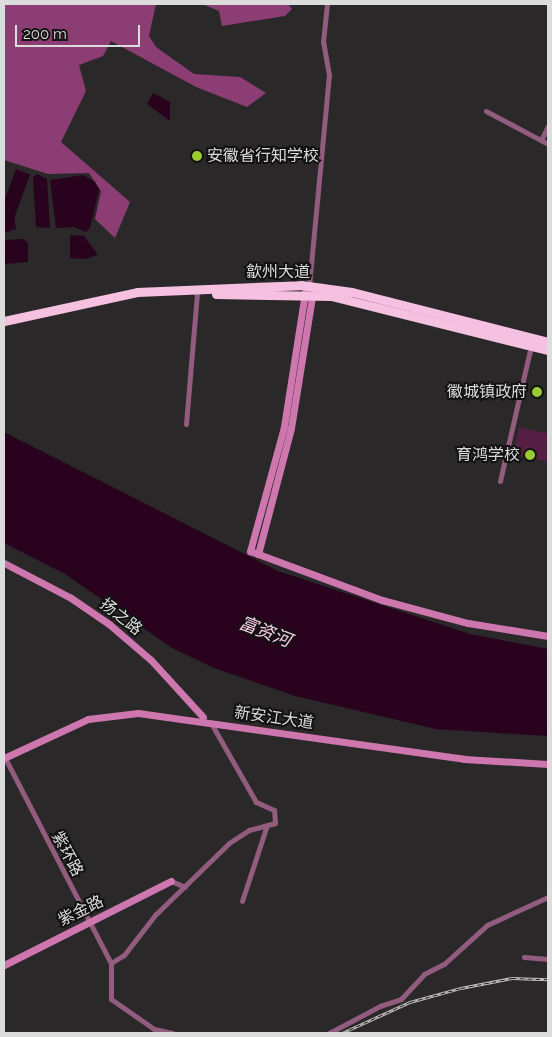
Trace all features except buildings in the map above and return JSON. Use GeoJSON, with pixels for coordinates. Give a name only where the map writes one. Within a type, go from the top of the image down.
{"type":"FeatureCollection","features":[{"type":"Feature","properties":{"kind":"highway","name":"歙州大道"},"geometry":{"type":"LineString","coordinates":[[4,321],[137,292],[309,289],[352,292],[548,342]]}},
{"type":"Feature","properties":{"kind":"highway","name":"歙州大道"},"geometry":{"type":"LineString","coordinates":[[4,327],[125,298],[309,289],[548,350]]}},
{"type":"Feature","properties":{"kind":"street"},"geometry":{"type":"LineString","coordinates":[[258,554],[291,428],[309,289],[329,75],[323,42],[327,4]]}},
{"type":"Feature","properties":{"kind":"street"},"geometry":{"type":"LineString","coordinates":[[486,111],[548,144]]}},
{"type":"Feature","properties":{"kind":"street"},"geometry":{"type":"LineString","coordinates":[[541,140],[548,126]]}},
{"type":"Feature","properties":{"kind":"street"},"geometry":{"type":"LineString","coordinates":[[309,289],[284,427],[250,551],[382,600],[475,624],[548,636]]}},
{"type":"Feature","properties":{"kind":"street"},"geometry":{"type":"LineString","coordinates":[[186,424],[197,294]]}},
{"type":"Feature","properties":{"kind":"street"},"geometry":{"type":"LineString","coordinates":[[500,481],[531,346]]}},
{"type":"Feature","properties":{"kind":"street","name":"扬之路"},"geometry":{"type":"LineString","coordinates":[[4,563],[65,594],[103,619],[151,660],[203,717]]}},
{"type":"Feature","properties":{"kind":"street","name":"新安江大道"},"geometry":{"type":"LineString","coordinates":[[4,756],[70,721],[103,711],[148,709],[465,754],[548,759]]}},
{"type":"Feature","properties":{"kind":"street","name":"新安江大道"},"geometry":{"type":"LineString","coordinates":[[4,756],[72,725],[104,715],[147,714],[464,759],[548,764]]}},
{"type":"Feature","properties":{"kind":"street"},"geometry":{"type":"LineString","coordinates":[[173,1033],[154,1029],[112,1001],[111,963],[124,955],[155,915],[234,840],[275,823],[275,811],[256,802],[211,723]]}},
{"type":"Feature","properties":{"kind":"street","name":"紫环路"},"geometry":{"type":"LineString","coordinates":[[4,756],[111,963]]}},
{"type":"Feature","properties":{"kind":"street"},"geometry":{"type":"LineString","coordinates":[[242,900],[267,825]]}},
{"type":"Feature","properties":{"kind":"street"},"geometry":{"type":"LineString","coordinates":[[172,881],[185,887]]}},
{"type":"Feature","properties":{"kind":"street","name":"紫金路"},"geometry":{"type":"LineString","coordinates":[[4,965],[172,881]]}},
{"type":"Feature","properties":{"kind":"street"},"geometry":{"type":"LineString","coordinates":[[329,1033],[380,1006],[401,999],[424,974],[444,964],[487,925],[548,896]]}},
{"type":"Feature","properties":{"kind":"street"},"geometry":{"type":"LineString","coordinates":[[524,957],[548,959]]}},
{"type":"Feature","properties":{"kind":"shaded area"},"geometry":{"type":"Polygon","coordinates":[[[4,4],[156,4],[149,36],[156,47],[194,74],[240,77],[266,93],[247,107],[196,87],[111,41],[103,56],[79,65],[86,91],[61,142],[130,202],[115,238],[95,219],[101,191],[89,173],[48,174],[4,160],[4,4]]]}},
{"type":"Feature","properties":{"kind":"shaded area"},"geometry":{"type":"Polygon","coordinates":[[[202,4],[288,4],[292,9],[285,16],[222,26],[219,11],[202,4]]]}},
{"type":"Feature","properties":{"kind":"shaded area"},"geometry":{"type":"Polygon","coordinates":[[[519,427],[548,434],[548,462],[513,454],[519,427]]]}},
{"type":"Feature","properties":{"kind":"water"},"geometry":{"type":"Polygon","coordinates":[[[153,93],[170,102],[170,121],[147,104],[153,93]]]}},
{"type":"Feature","properties":{"kind":"water"},"geometry":{"type":"Polygon","coordinates":[[[16,169],[30,174],[9,232],[4,231],[4,202],[16,169]]]}},
{"type":"Feature","properties":{"kind":"water"},"geometry":{"type":"Polygon","coordinates":[[[37,174],[47,179],[50,228],[36,227],[33,177],[37,174]]]}},
{"type":"Feature","properties":{"kind":"water"},"geometry":{"type":"Polygon","coordinates":[[[83,175],[95,182],[99,190],[90,228],[86,232],[74,227],[56,228],[50,180],[83,175]]]}},
{"type":"Feature","properties":{"kind":"water"},"geometry":{"type":"Polygon","coordinates":[[[12,199],[16,229],[4,233],[4,200],[12,199]]]}},
{"type":"Feature","properties":{"kind":"water"},"geometry":{"type":"Polygon","coordinates":[[[70,235],[84,236],[98,255],[84,259],[70,258],[70,235]]]}},
{"type":"Feature","properties":{"kind":"water"},"geometry":{"type":"Polygon","coordinates":[[[23,239],[28,243],[28,262],[4,264],[4,240],[23,239]]]}},
{"type":"Feature","properties":{"kind":"water","name":"富资河"},"geometry":{"type":"Polygon","coordinates":[[[4,432],[278,571],[470,634],[548,649],[548,736],[436,729],[295,696],[214,668],[172,648],[65,574],[4,543],[4,432]]]}},
{"type":"Feature","properties":{"kind":"railway"},"geometry":{"type":"LineString","coordinates":[[342,1033],[410,1002],[461,988],[512,978],[548,979]]}},
{"type":"Feature","properties":{"kind":"place","name":"安徽省行知学校"},"geometry":{"type":"Point","coordinates":[197,156]}},
{"type":"Feature","properties":{"kind":"place","name":"徽城镇政府"},"geometry":{"type":"Point","coordinates":[537,392]}},
{"type":"Feature","properties":{"kind":"place","name":"育鸿学校"},"geometry":{"type":"Point","coordinates":[530,455]}}]}
